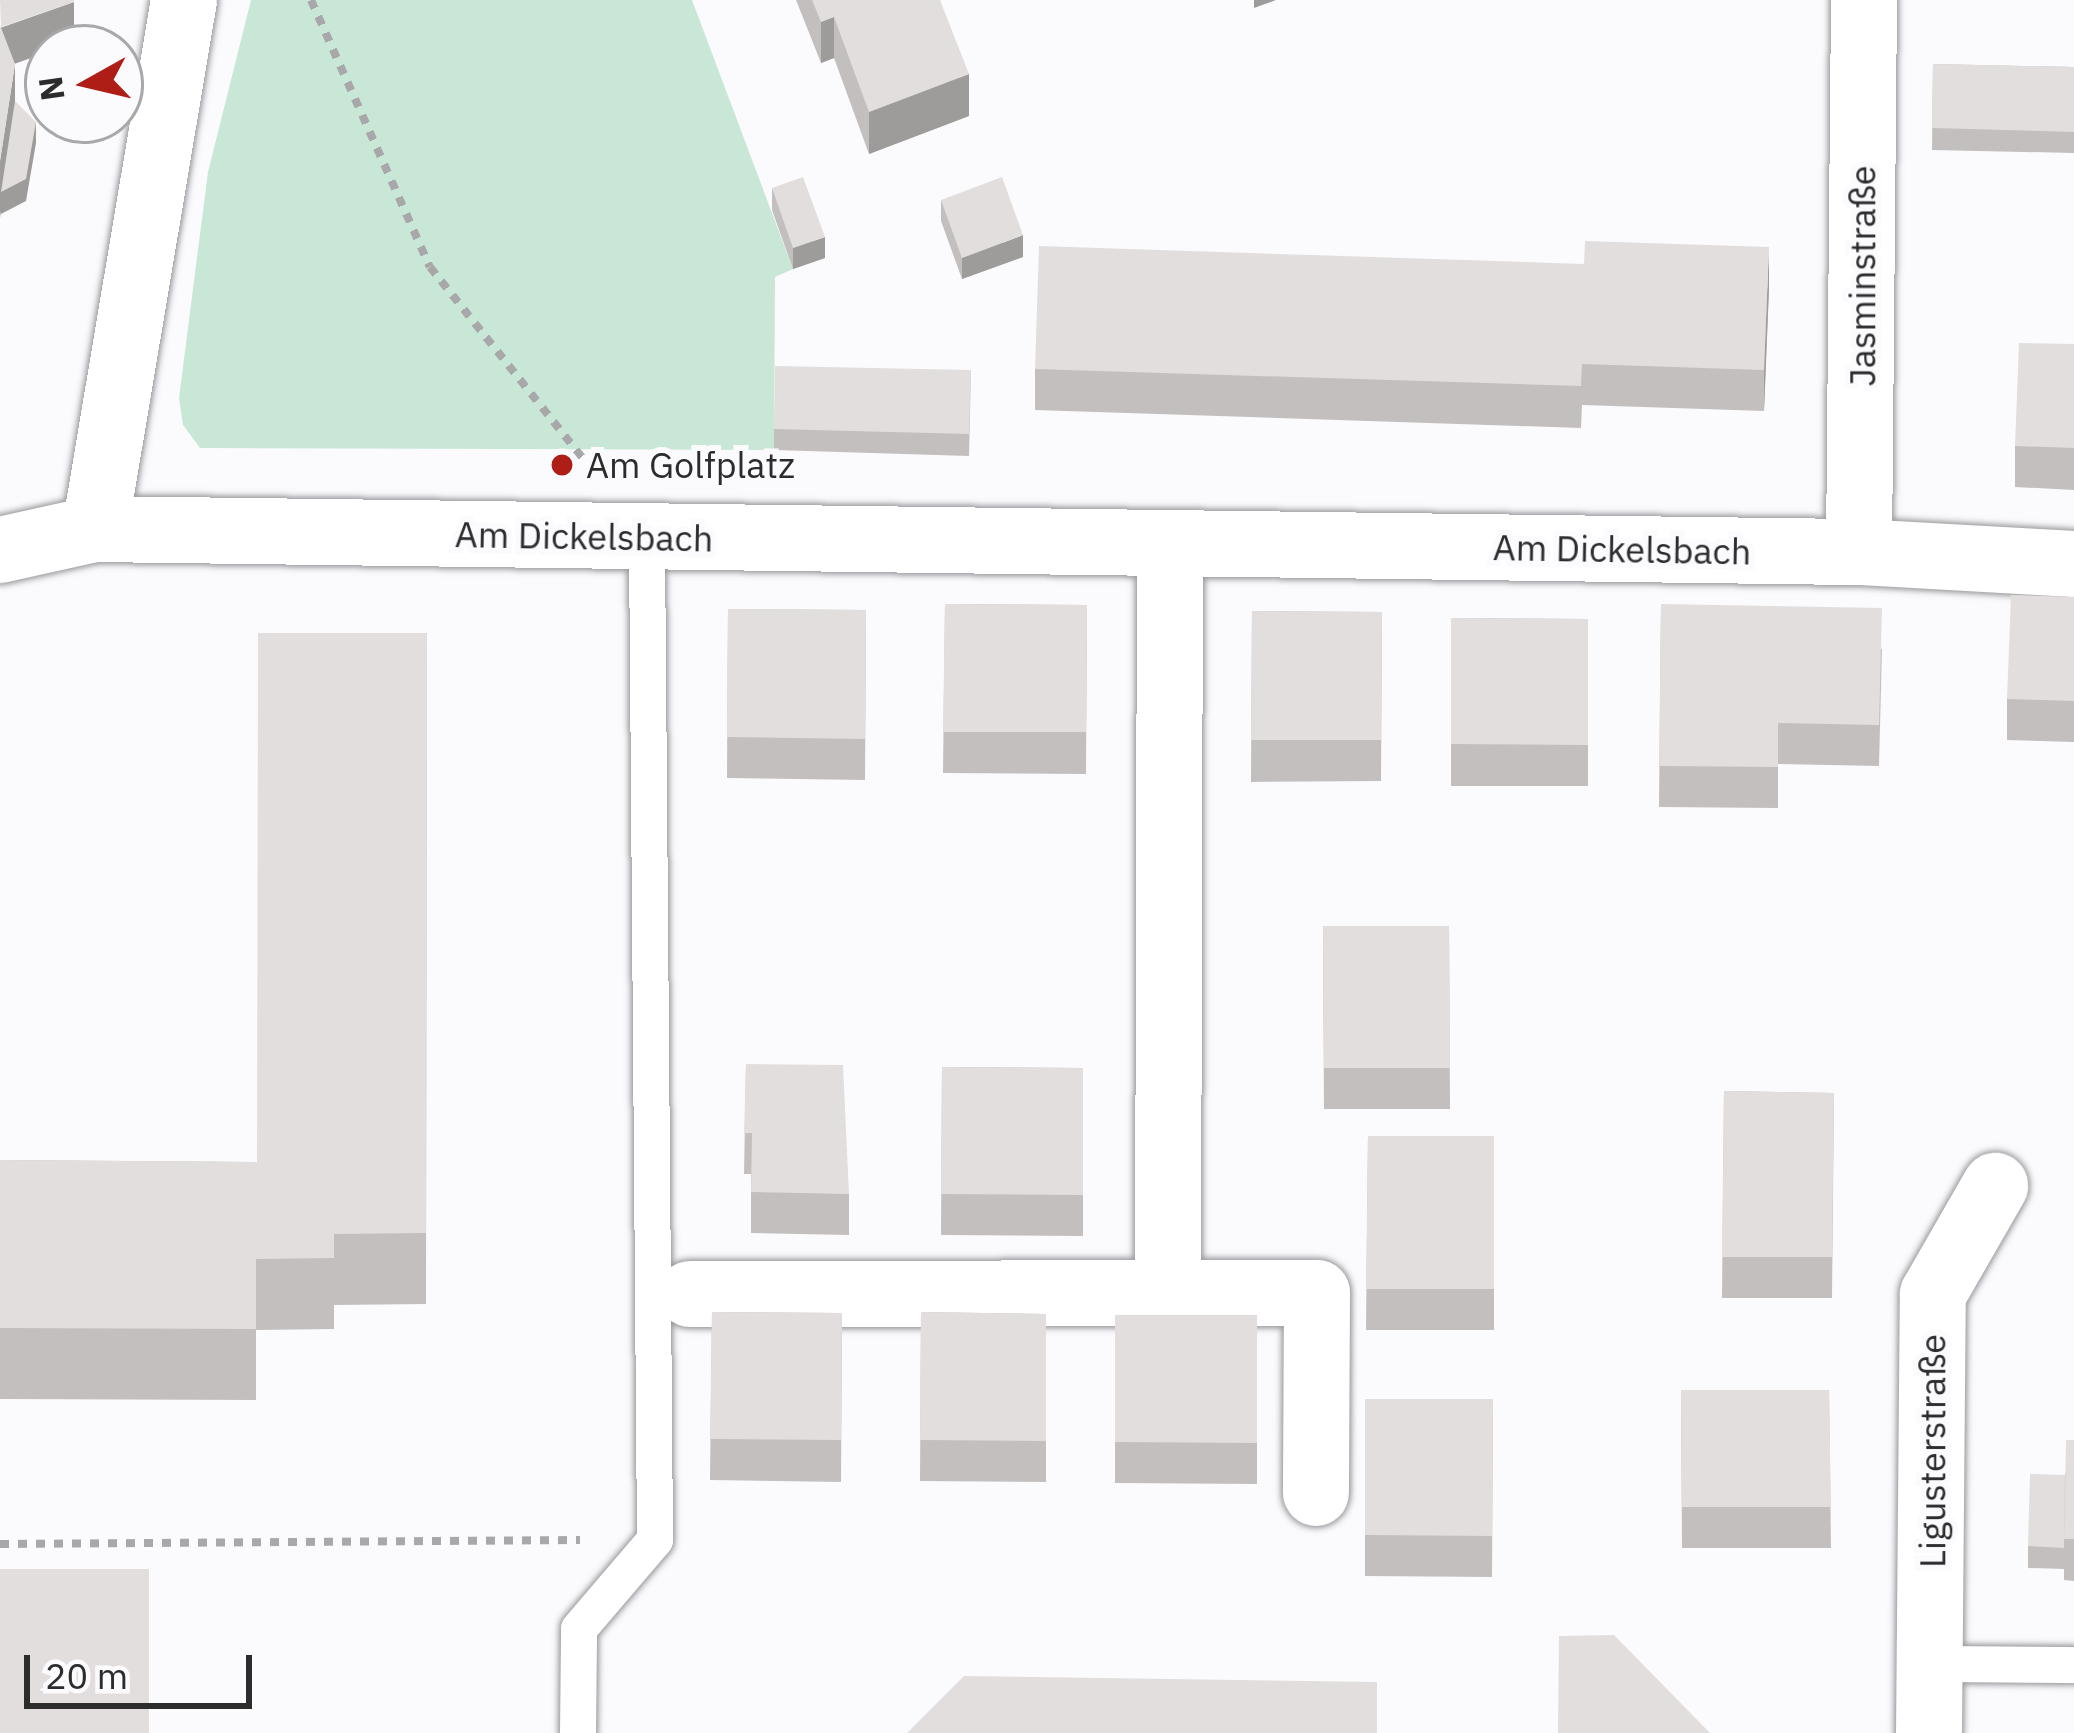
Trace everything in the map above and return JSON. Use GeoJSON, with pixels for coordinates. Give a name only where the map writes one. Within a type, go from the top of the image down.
{"type":"FeatureCollection","features":[{"type":"Feature","properties":{"kind":"street"},"geometry":{"type":"LineString","coordinates":[[95,529],[184,0]]}},
{"type":"Feature","properties":{"kind":"street","name":"Jasminstraße"},"geometry":{"type":"LineString","coordinates":[[1859,552],[1864,0]]}},
{"type":"Feature","properties":{"kind":"street","name":"Am Dickelsbach"},"geometry":{"type":"LineString","coordinates":[[0,550],[95,529],[1859,552],[2074,564]]}},
{"type":"Feature","properties":{"kind":"street"},"geometry":{"type":"LineString","coordinates":[[1168,1293],[1170,543]]}},
{"type":"Feature","properties":{"kind":"street","name":"Ligusterstraße"},"geometry":{"type":"LineString","coordinates":[[1930,1733],[1933,1294],[1995,1186]]}},
{"type":"Feature","properties":{"kind":"street"},"geometry":{"type":"LineString","coordinates":[[691,1294],[1317,1293],[1316,1493]]}},
{"type":"Feature","properties":{"kind":"lane"},"geometry":{"type":"LineString","coordinates":[[578,1733],[579,1629],[655,1540],[647,536]]}},
{"type":"Feature","properties":{"kind":"lane"},"geometry":{"type":"LineString","coordinates":[[1930,1664],[2074,1664]]}},
{"type":"Feature","properties":{"kind":"path"},"geometry":{"type":"LineString","coordinates":[[311,0],[430,267],[647,536]]}},
{"type":"Feature","properties":{"kind":"path"},"geometry":{"type":"LineString","coordinates":[[0,1544],[655,1540]]}},
{"type":"Feature","properties":{"kind":"green space"},"geometry":{"type":"Polygon","coordinates":[[[251,0],[692,0],[793,269],[775,277],[774,450],[200,448],[183,425],[179,398],[208,172],[251,0]]]}},
{"type":"Feature","properties":{"kind":"building"},"geometry":{"type":"Polygon","coordinates":[[[0,0],[74,0],[74,2],[1,27],[0,0]]]}},
{"type":"Feature","properties":{"kind":"building"},"geometry":{"type":"Polygon","coordinates":[[[812,0],[940,0],[969,74],[869,112],[834,17],[821,22],[812,0]]]}},
{"type":"Feature","properties":{"kind":"building"},"geometry":{"type":"Polygon","coordinates":[[[0,25],[15,64],[0,161],[0,25]]]}},
{"type":"Feature","properties":{"kind":"building"},"geometry":{"type":"Polygon","coordinates":[[[1933,64],[2074,67],[2074,132],[1932,128],[1933,64]]]}},
{"type":"Feature","properties":{"kind":"building"},"geometry":{"type":"Polygon","coordinates":[[[15,101],[24,110],[24,144],[32,144],[26,179],[1,192],[15,101]]]}},
{"type":"Feature","properties":{"kind":"building"},"geometry":{"type":"Polygon","coordinates":[[[803,177],[825,237],[793,248],[772,188],[803,177]]]}},
{"type":"Feature","properties":{"kind":"building"},"geometry":{"type":"Polygon","coordinates":[[[1002,177],[1023,235],[962,258],[941,200],[1002,177]]]}},
{"type":"Feature","properties":{"kind":"building"},"geometry":{"type":"Polygon","coordinates":[[[1585,241],[1769,247],[1764,370],[1582,364],[1581,386],[1035,369],[1039,246],[1584,264],[1585,241]]]}},
{"type":"Feature","properties":{"kind":"building"},"geometry":{"type":"Polygon","coordinates":[[[2019,343],[2074,344],[2074,448],[2015,446],[2019,343]]]}},
{"type":"Feature","properties":{"kind":"building"},"geometry":{"type":"Polygon","coordinates":[[[775,366],[971,370],[969,434],[774,429],[775,366]]]}},
{"type":"Feature","properties":{"kind":"building"},"geometry":{"type":"Polygon","coordinates":[[[2011,595],[2074,597],[2074,701],[2007,699],[2011,595]]]}},
{"type":"Feature","properties":{"kind":"building"},"geometry":{"type":"Polygon","coordinates":[[[945,604],[1087,605],[1086,732],[943,732],[945,604]]]}},
{"type":"Feature","properties":{"kind":"building"},"geometry":{"type":"Polygon","coordinates":[[[1661,604],[1882,608],[1879,725],[1778,723],[1778,767],[1659,766],[1661,604]]]}},
{"type":"Feature","properties":{"kind":"building"},"geometry":{"type":"Polygon","coordinates":[[[728,609],[866,610],[865,739],[727,737],[728,609]]]}},
{"type":"Feature","properties":{"kind":"building"},"geometry":{"type":"Polygon","coordinates":[[[1252,611],[1382,612],[1381,740],[1251,740],[1252,611]]]}},
{"type":"Feature","properties":{"kind":"building"},"geometry":{"type":"Polygon","coordinates":[[[1451,618],[1588,619],[1588,745],[1451,744],[1451,618]]]}},
{"type":"Feature","properties":{"kind":"building"},"geometry":{"type":"Polygon","coordinates":[[[258,633],[427,633],[426,1233],[334,1234],[334,1258],[256,1259],[256,1329],[0,1328],[0,1160],[257,1162],[258,633]]]}},
{"type":"Feature","properties":{"kind":"building"},"geometry":{"type":"Polygon","coordinates":[[[1323,926],[1449,926],[1450,1068],[1324,1068],[1323,926]]]}},
{"type":"Feature","properties":{"kind":"building"},"geometry":{"type":"Polygon","coordinates":[[[746,1064],[843,1065],[849,1194],[751,1192],[752,1133],[744,1133],[746,1064]]]}},
{"type":"Feature","properties":{"kind":"building"},"geometry":{"type":"Polygon","coordinates":[[[942,1067],[1083,1068],[1083,1195],[941,1194],[942,1067]]]}},
{"type":"Feature","properties":{"kind":"building"},"geometry":{"type":"Polygon","coordinates":[[[1724,1091],[1834,1093],[1832,1257],[1722,1257],[1724,1091]]]}},
{"type":"Feature","properties":{"kind":"building"},"geometry":{"type":"Polygon","coordinates":[[[1368,1136],[1494,1136],[1494,1289],[1366,1289],[1368,1136]]]}},
{"type":"Feature","properties":{"kind":"building"},"geometry":{"type":"Polygon","coordinates":[[[712,1312],[842,1313],[841,1440],[710,1439],[712,1312]]]}},
{"type":"Feature","properties":{"kind":"building"},"geometry":{"type":"Polygon","coordinates":[[[921,1312],[1046,1314],[1046,1441],[920,1440],[921,1312]]]}},
{"type":"Feature","properties":{"kind":"building"},"geometry":{"type":"Polygon","coordinates":[[[1115,1315],[1257,1315],[1257,1443],[1115,1442],[1115,1315]]]}},
{"type":"Feature","properties":{"kind":"building"},"geometry":{"type":"Polygon","coordinates":[[[1681,1390],[1829,1390],[1831,1507],[1682,1507],[1681,1390]]]}},
{"type":"Feature","properties":{"kind":"building"},"geometry":{"type":"Polygon","coordinates":[[[1365,1399],[1493,1399],[1492,1536],[1365,1535],[1365,1399]]]}},
{"type":"Feature","properties":{"kind":"building"},"geometry":{"type":"Polygon","coordinates":[[[2066,1440],[2074,1440],[2074,1539],[2064,1539],[2066,1440]]]}},
{"type":"Feature","properties":{"kind":"building"},"geometry":{"type":"Polygon","coordinates":[[[2030,1474],[2065,1475],[2064,1548],[2028,1546],[2030,1474]]]}},
{"type":"Feature","properties":{"kind":"building"},"geometry":{"type":"Polygon","coordinates":[[[0,1569],[149,1569],[149,1733],[0,1733],[0,1569]]]}},
{"type":"Feature","properties":{"kind":"building"},"geometry":{"type":"Polygon","coordinates":[[[1614,1635],[1710,1733],[1558,1733],[1559,1636],[1614,1635]]]}},
{"type":"Feature","properties":{"kind":"building"},"geometry":{"type":"Polygon","coordinates":[[[964,1676],[1377,1682],[1377,1733],[907,1733],[964,1676]]]}},
{"type":"Feature","properties":{"kind":"place","name":"Am Golfplatz"},"geometry":{"type":"Point","coordinates":[562,465]}}]}
